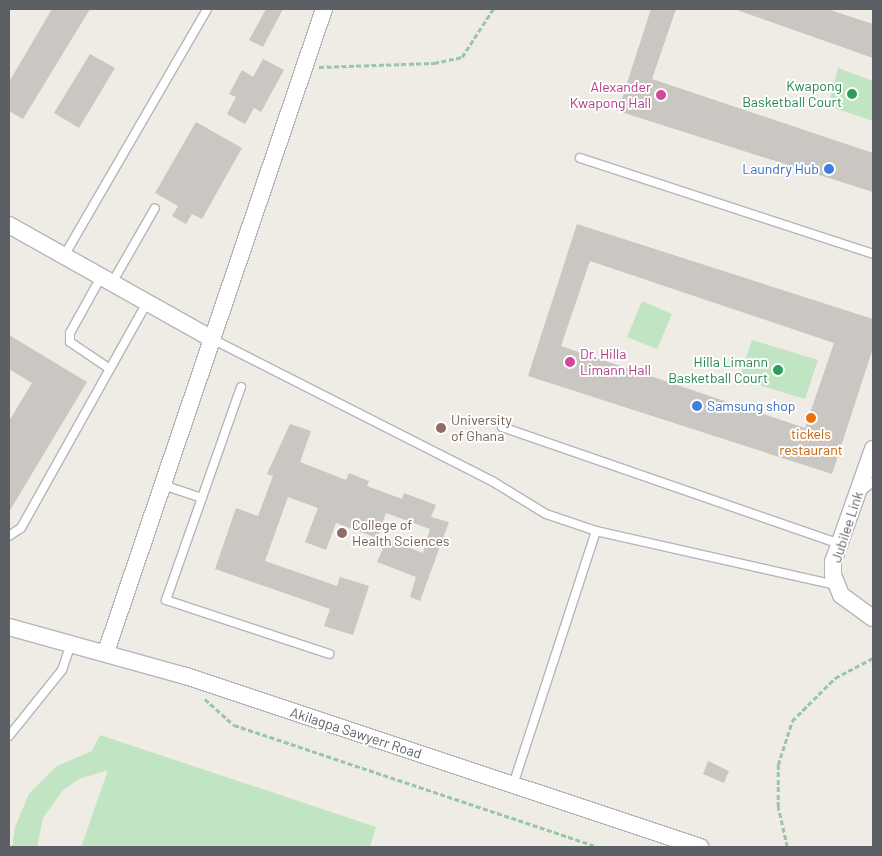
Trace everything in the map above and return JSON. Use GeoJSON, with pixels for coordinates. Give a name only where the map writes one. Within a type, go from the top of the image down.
{"type":"FeatureCollection","features":[{"type":"Feature","properties":{"kind":"street"},"geometry":{"type":"LineString","coordinates":[[106,652],[324,9]]}},
{"type":"Feature","properties":{"kind":"street"},"geometry":{"type":"LineString","coordinates":[[9,225],[212,339]]}},
{"type":"Feature","properties":{"kind":"street","name":"Jubilee Link"},"geometry":{"type":"LineString","coordinates":[[834,585],[833,562],[873,449]]}},
{"type":"Feature","properties":{"kind":"street"},"geometry":{"type":"LineString","coordinates":[[834,585],[873,618]]}},
{"type":"Feature","properties":{"kind":"street","name":"Akilagpa Sawyerr Road"},"geometry":{"type":"LineString","coordinates":[[9,626],[186,676],[700,847]]}},
{"type":"Feature","properties":{"kind":"lane"},"geometry":{"type":"LineString","coordinates":[[64,256],[207,9]]}},
{"type":"Feature","properties":{"kind":"lane"},"geometry":{"type":"LineString","coordinates":[[580,158],[873,254]]}},
{"type":"Feature","properties":{"kind":"lane"},"geometry":{"type":"LineString","coordinates":[[110,369],[70,342],[70,333],[155,208]]}},
{"type":"Feature","properties":{"kind":"lane"},"geometry":{"type":"LineString","coordinates":[[9,536],[22,528],[148,303]]}},
{"type":"Feature","properties":{"kind":"lane"},"geometry":{"type":"LineString","coordinates":[[212,339],[492,481],[546,514],[596,531],[834,585]]}},
{"type":"Feature","properties":{"kind":"lane"},"geometry":{"type":"LineString","coordinates":[[241,387],[166,600],[328,654]]}},
{"type":"Feature","properties":{"kind":"lane"},"geometry":{"type":"LineString","coordinates":[[502,427],[840,544]]}},
{"type":"Feature","properties":{"kind":"lane"},"geometry":{"type":"LineString","coordinates":[[858,493],[873,482]]}},
{"type":"Feature","properties":{"kind":"lane"},"geometry":{"type":"LineString","coordinates":[[163,485],[202,498]]}},
{"type":"Feature","properties":{"kind":"lane"},"geometry":{"type":"LineString","coordinates":[[513,785],[596,531]]}},
{"type":"Feature","properties":{"kind":"lane"},"geometry":{"type":"LineString","coordinates":[[9,736],[62,670],[72,643]]}},
{"type":"Feature","properties":{"kind":"path"},"geometry":{"type":"LineString","coordinates":[[304,68],[434,63],[462,57],[493,9]]}},
{"type":"Feature","properties":{"kind":"path"},"geometry":{"type":"LineString","coordinates":[[787,847],[778,807],[778,765],[792,721],[835,678],[873,658]]}},
{"type":"Feature","properties":{"kind":"path"},"geometry":{"type":"LineString","coordinates":[[186,676],[216,713],[234,724],[598,847]]}},
{"type":"Feature","properties":{"kind":"green space","name":"Kwapong Basketball Court"},"geometry":{"type":"Polygon","coordinates":[[[838,68],[873,81],[873,121],[828,106],[838,68]]]}},
{"type":"Feature","properties":{"kind":"green space"},"geometry":{"type":"Polygon","coordinates":[[[642,301],[672,314],[657,349],[627,337],[642,301]]]}},
{"type":"Feature","properties":{"kind":"green space","name":"Hilla Limann Basketball Court"},"geometry":{"type":"Polygon","coordinates":[[[752,340],[818,360],[805,399],[739,379],[752,340]]]}},
{"type":"Feature","properties":{"kind":"green space"},"geometry":{"type":"Polygon","coordinates":[[[100,735],[376,827],[370,847],[81,847],[108,770],[79,779],[63,790],[43,818],[37,847],[12,847],[15,827],[29,794],[57,766],[92,751],[100,735]]]}},
{"type":"Feature","properties":{"kind":"building"},"geometry":{"type":"Polygon","coordinates":[[[52,9],[90,9],[23,119],[9,111],[9,82],[52,9]]]}},
{"type":"Feature","properties":{"kind":"building"},"geometry":{"type":"Polygon","coordinates":[[[266,9],[283,9],[263,47],[249,40],[266,9]]]}},
{"type":"Feature","properties":{"kind":"building","name":"Alexander Kwapong Hall"},"geometry":{"type":"Polygon","coordinates":[[[651,9],[676,9],[652,79],[873,153],[873,192],[618,111],[651,9]]]}},
{"type":"Feature","properties":{"kind":"building"},"geometry":{"type":"Polygon","coordinates":[[[734,9],[827,9],[873,24],[873,58],[734,9]]]}},
{"type":"Feature","properties":{"kind":"building"},"geometry":{"type":"Polygon","coordinates":[[[90,54],[115,68],[79,128],[54,113],[90,54]]]}},
{"type":"Feature","properties":{"kind":"building"},"geometry":{"type":"Polygon","coordinates":[[[263,59],[284,70],[261,112],[254,108],[245,124],[227,114],[236,97],[229,94],[242,70],[253,77],[263,59]]]}},
{"type":"Feature","properties":{"kind":"building"},"geometry":{"type":"Polygon","coordinates":[[[196,122],[242,148],[202,219],[192,214],[186,224],[172,216],[178,206],[155,193],[196,122]]]}},
{"type":"Feature","properties":{"kind":"building","name":"Dr. Hilla Limann Hall"},"geometry":{"type":"Polygon","coordinates":[[[577,224],[873,319],[873,348],[832,474],[528,376],[577,224]],[[590,261],[561,346],[805,428],[834,343],[590,261]]]}},
{"type":"Feature","properties":{"kind":"building"},"geometry":{"type":"Polygon","coordinates":[[[9,335],[87,382],[9,512],[9,421],[32,383],[9,369],[9,335]]]}},
{"type":"Feature","properties":{"kind":"building"},"geometry":{"type":"Polygon","coordinates":[[[290,424],[311,431],[300,462],[346,480],[349,473],[369,481],[367,486],[402,499],[404,493],[436,505],[431,517],[449,522],[420,601],[410,597],[416,577],[377,562],[387,539],[423,553],[430,529],[386,513],[377,538],[336,523],[326,550],[305,542],[318,508],[288,497],[265,561],[337,586],[340,577],[369,586],[353,635],[324,626],[330,609],[215,569],[236,508],[258,516],[273,476],[267,474],[290,424]]]}},
{"type":"Feature","properties":{"kind":"building"},"geometry":{"type":"Polygon","coordinates":[[[708,761],[729,771],[724,783],[703,774],[708,761]]]}},
{"type":"Feature","properties":{"kind":"place","name":"Kwapong Basketball Court"},"geometry":{"type":"Point","coordinates":[852,94]}},
{"type":"Feature","properties":{"kind":"place","name":"Alexander Kwapong Hall"},"geometry":{"type":"Point","coordinates":[661,95]}},
{"type":"Feature","properties":{"kind":"place","name":"Laundry Hub"},"geometry":{"type":"Point","coordinates":[829,169]}},
{"type":"Feature","properties":{"kind":"place","name":"Dr. Hilla Limann Hall"},"geometry":{"type":"Point","coordinates":[570,362]}},
{"type":"Feature","properties":{"kind":"place","name":"Hilla Limann Basketball Court"},"geometry":{"type":"Point","coordinates":[778,370]}},
{"type":"Feature","properties":{"kind":"place","name":"Samsung shop"},"geometry":{"type":"Point","coordinates":[697,406]}},
{"type":"Feature","properties":{"kind":"place","name":"tickels restaurant"},"geometry":{"type":"Point","coordinates":[811,418]}},
{"type":"Feature","properties":{"kind":"place","name":"University of Ghana"},"geometry":{"type":"Point","coordinates":[441,428]}},
{"type":"Feature","properties":{"kind":"place","name":"College of Health Sciences"},"geometry":{"type":"Point","coordinates":[342,533]}}]}
